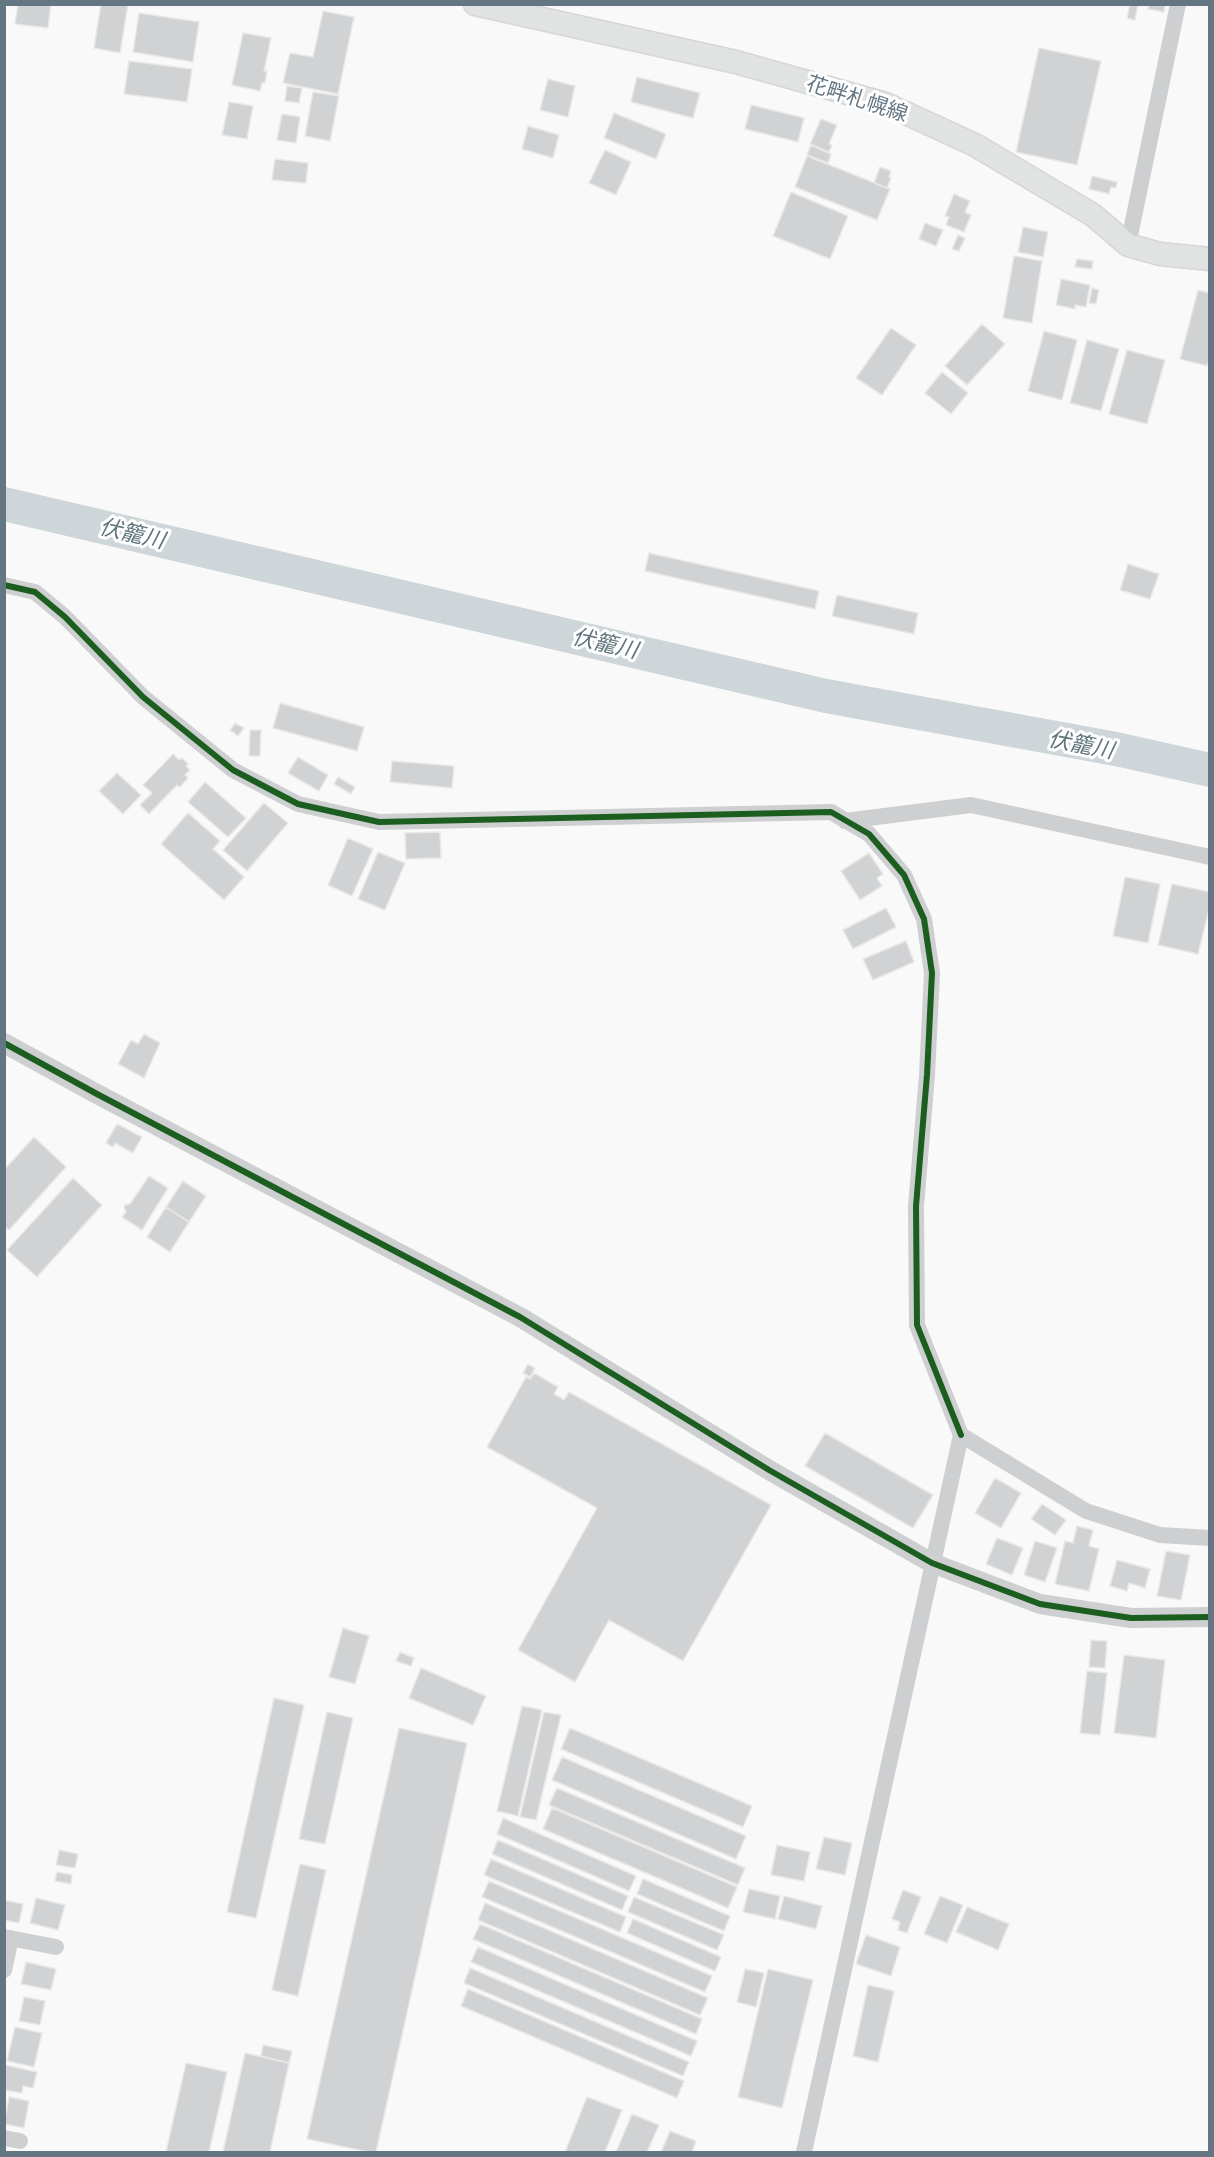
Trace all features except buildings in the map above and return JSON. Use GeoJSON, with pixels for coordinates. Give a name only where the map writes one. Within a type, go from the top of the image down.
{"type":"FeatureCollection","features":[{"type":"Feature","properties":{"kind":"main road","name":"花畔札幌線"},"geometry":{"type":"LineString","coordinates":[[475,4],[736,62],[886,104],[975,145],[1093,215],[1128,245],[1160,254],[1209,259]]}},
{"type":"Feature","properties":{"kind":"street"},"geometry":{"type":"LineString","coordinates":[[1128,245],[1178,4]]}},
{"type":"Feature","properties":{"kind":"street"},"geometry":{"type":"LineString","coordinates":[[4,585],[35,592],[65,617],[143,697],[233,770],[298,804],[379,822],[831,812],[869,834],[904,875],[924,919],[932,974],[927,1075],[916,1206],[918,1325],[961,1435],[804,2152]]}},
{"type":"Feature","properties":{"kind":"street"},"geometry":{"type":"LineString","coordinates":[[845,821],[971,805],[1209,857]]}},
{"type":"Feature","properties":{"kind":"street"},"geometry":{"type":"LineString","coordinates":[[4,1043],[520,1317],[769,1470],[932,1563],[1040,1604],[1131,1618],[1209,1617]]}},
{"type":"Feature","properties":{"kind":"street"},"geometry":{"type":"LineString","coordinates":[[961,1435],[1086,1511],[1160,1534],[1209,1538]]}},
{"type":"Feature","properties":{"kind":"street"},"geometry":{"type":"LineString","coordinates":[[4,1971],[8,1938],[56,1947]]}},
{"type":"Feature","properties":{"kind":"waterway","name":"伏籠川"},"geometry":{"type":"LineString","coordinates":[[4,504],[826,696],[1116,749],[1210,770]]}},
{"type":"Feature","properties":{"kind":"cycle path"},"geometry":{"type":"LineString","coordinates":[[4,585],[35,592],[65,617],[143,697],[233,770],[298,804],[379,822],[831,812],[869,834],[904,875],[924,919],[932,973],[927,1075],[916,1206],[917,1325],[961,1435]]}},
{"type":"Feature","properties":{"kind":"cycle path"},"geometry":{"type":"LineString","coordinates":[[4,1043],[520,1317],[769,1470],[932,1563],[1040,1604],[1131,1618],[1210,1617]]}}]}
